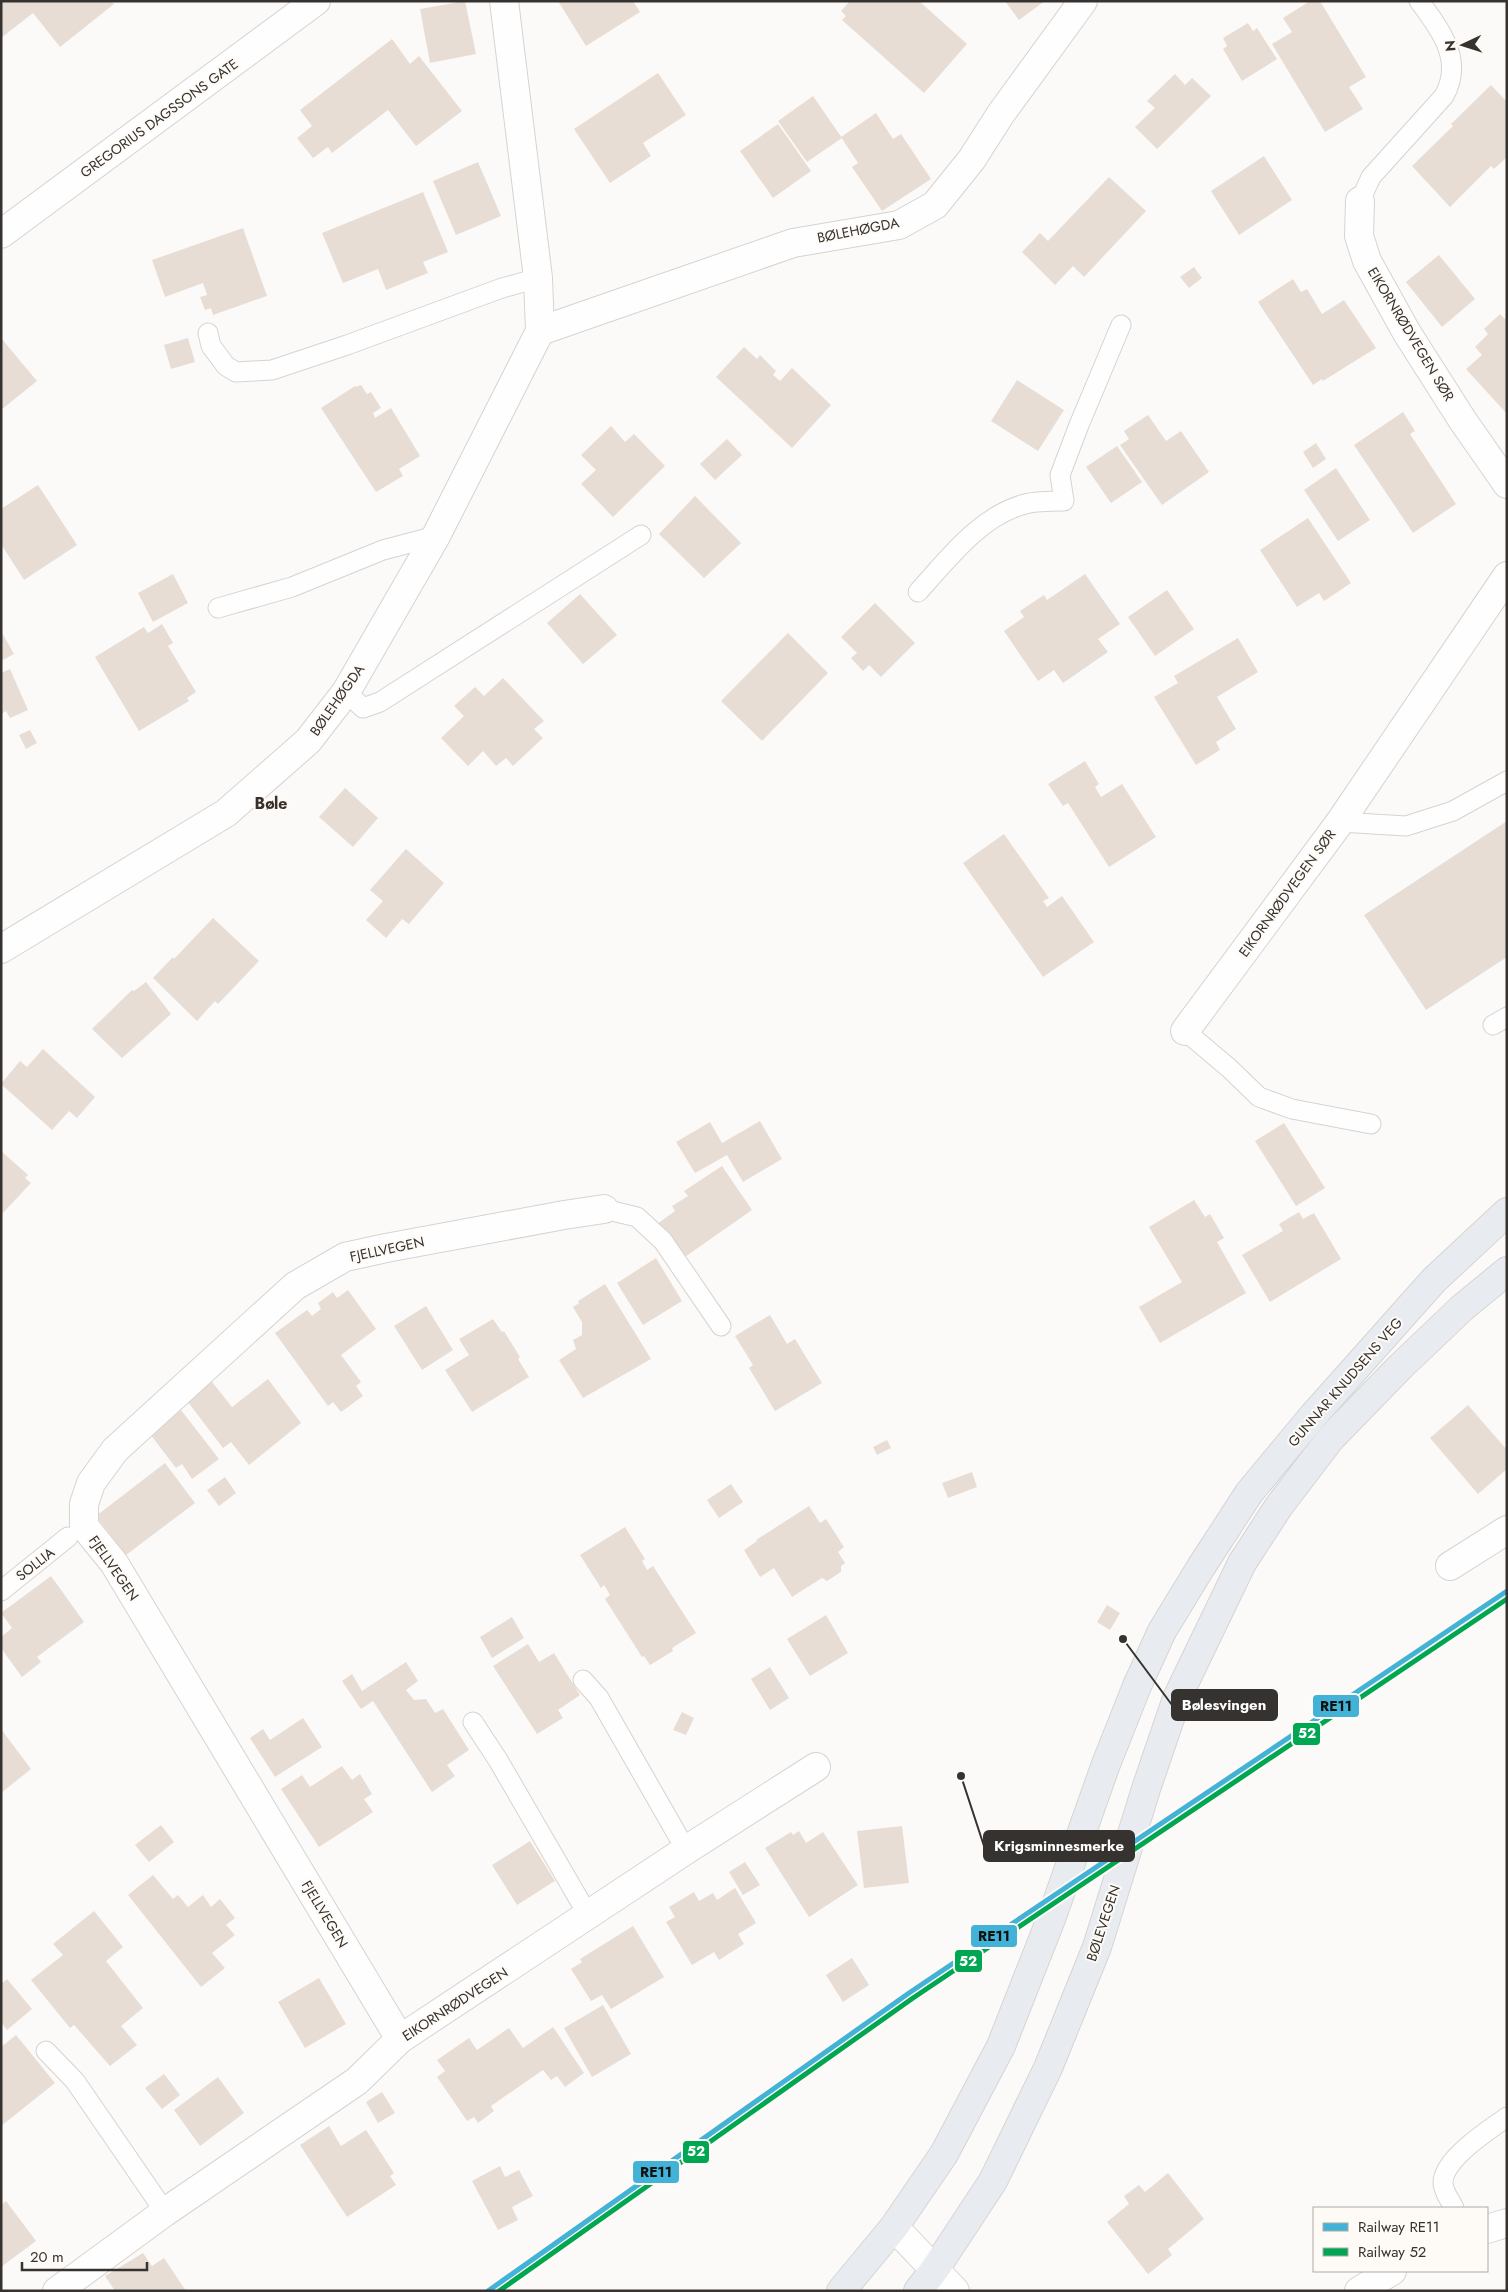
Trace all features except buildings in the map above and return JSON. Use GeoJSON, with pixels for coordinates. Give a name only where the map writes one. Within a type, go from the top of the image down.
{"type":"FeatureCollection","features":[{"type":"Feature","properties":{"kind":"main road","name":"GUNNAR KNUDSENS VEG"},"geometry":{"type":"LineString","coordinates":[[894,2226],[944,2154],[1001,2046],[1051,1919],[1137,1686],[1162,1631],[1249,1493],[1312,1417],[1434,1280],[1507,1212]]}},
{"type":"Feature","properties":{"kind":"main road","name":"GUNNAR KNUDSENS VEG"},"geometry":{"type":"LineString","coordinates":[[1242,1563],[1279,1506],[1331,1438],[1455,1314],[1507,1271]]}},
{"type":"Feature","properties":{"kind":"main road","name":"BØLEVEGEN"},"geometry":{"type":"LineString","coordinates":[[918,2291],[935,2269],[993,2182],[1048,2068],[1097,1947],[1146,1789],[1177,1698],[1242,1563]]}},
{"type":"Feature","properties":{"kind":"main road"},"geometry":{"type":"LineString","coordinates":[[841,2291],[894,2226]]}},
{"type":"Feature","properties":{"kind":"street","name":"GREGORIUS DAGSSONS GATE"},"geometry":{"type":"LineString","coordinates":[[1,234],[316,1]]}},
{"type":"Feature","properties":{"kind":"street","name":"BØLEHØGDA"},"geometry":{"type":"LineString","coordinates":[[1,950],[226,813],[308,741],[346,692],[436,536],[540,331],[538,278],[504,1]]}},
{"type":"Feature","properties":{"kind":"street","name":"BØLEHØGDA"},"geometry":{"type":"LineString","coordinates":[[540,331],[646,292],[793,243],[899,225],[935,205],[972,159],[1000,116],[1083,1]]}},
{"type":"Feature","properties":{"kind":"street","name":"EIKORNRØDVEGEN SØR"},"geometry":{"type":"LineString","coordinates":[[1360,201],[1359,236],[1367,261],[1407,333],[1463,421],[1507,484]]}},
{"type":"Feature","properties":{"kind":"street","name":"EIKORNRØDVEGEN SØR"},"geometry":{"type":"LineString","coordinates":[[1185,1031],[1340,822],[1507,576]]}},
{"type":"Feature","properties":{"kind":"street","name":"FJELLVEGEN"},"geometry":{"type":"LineString","coordinates":[[400,2039],[114,1563],[76,1531],[91,1483],[116,1450],[294,1286],[345,1257],[604,1209]]}},
{"type":"Feature","properties":{"kind":"street"},"geometry":{"type":"LineString","coordinates":[[1450,1566],[1507,1530]]}},
{"type":"Feature","properties":{"kind":"street","name":"EIKORNRØDVEGEN"},"geometry":{"type":"LineString","coordinates":[[57,2291],[164,2212],[357,2081],[400,2039],[686,1850],[816,1767]]}},
{"type":"Feature","properties":{"kind":"street"},"geometry":{"type":"LineString","coordinates":[[1488,2229],[1507,2223]]}},
{"type":"Feature","properties":{"kind":"street"},"geometry":{"type":"LineString","coordinates":[[894,2226],[956,2291]]}},
{"type":"Feature","properties":{"kind":"street"},"geometry":{"type":"LineString","coordinates":[[1359,2291],[1390,2272]]}},
{"type":"Feature","properties":{"kind":"lane","name":"EIKORNRØDVEGEN SØR"},"geometry":{"type":"LineString","coordinates":[[1360,201],[1371,177],[1444,96],[1451,83],[1451,54],[1434,22],[1419,1]]}},
{"type":"Feature","properties":{"kind":"lane"},"geometry":{"type":"LineString","coordinates":[[208,333],[211,346],[226,366],[236,372],[272,370],[347,345],[502,288],[538,278]]}},
{"type":"Feature","properties":{"kind":"lane"},"geometry":{"type":"LineString","coordinates":[[918,592],[963,543],[995,517],[1024,504],[1064,501],[1060,475],[1121,325]]}},
{"type":"Feature","properties":{"kind":"lane"},"geometry":{"type":"LineString","coordinates":[[346,692],[363,708],[380,702],[641,535]]}},
{"type":"Feature","properties":{"kind":"lane"},"geometry":{"type":"LineString","coordinates":[[218,608],[292,587],[383,550],[436,536]]}},
{"type":"Feature","properties":{"kind":"lane"},"geometry":{"type":"LineString","coordinates":[[1340,822],[1406,826],[1453,811],[1507,780]]}},
{"type":"Feature","properties":{"kind":"lane","name":"EIKORNRØDVEGEN SØR"},"geometry":{"type":"LineString","coordinates":[[1185,1031],[1229,1068],[1259,1097],[1292,1109],[1371,1124]]}},
{"type":"Feature","properties":{"kind":"lane"},"geometry":{"type":"LineString","coordinates":[[604,1209],[636,1217],[663,1241],[720,1326]]}},
{"type":"Feature","properties":{"kind":"lane","name":"SOLLIA"},"geometry":{"type":"LineString","coordinates":[[1,1591],[76,1531]]}},
{"type":"Feature","properties":{"kind":"lane"},"geometry":{"type":"LineString","coordinates":[[583,1680],[600,1698],[686,1850]]}},
{"type":"Feature","properties":{"kind":"lane"},"geometry":{"type":"LineString","coordinates":[[473,1722],[498,1760],[588,1915]]}},
{"type":"Feature","properties":{"kind":"lane"},"geometry":{"type":"LineString","coordinates":[[46,2051],[75,2081],[164,2212]]}},
{"type":"Feature","properties":{"kind":"lane"},"geometry":{"type":"LineString","coordinates":[[1453,2207],[1445,2193],[1443,2181],[1448,2170],[1467,2146],[1507,2117]]}},
{"type":"Feature","properties":{"kind":"rail line","name":"RE11"},"geometry":{"type":"LineString","coordinates":[[488,2291],[909,1993],[1507,1591]]}},
{"type":"Feature","properties":{"kind":"rail line","name":"52"},"geometry":{"type":"LineString","coordinates":[[499,2291],[913,1998],[1507,1599]]}},
{"type":"Feature","properties":{"kind":"place","name":"Bølesvingen"},"geometry":{"type":"Point","coordinates":[1123,1639]}},
{"type":"Feature","properties":{"kind":"place","name":"Krigsminnesmerke"},"geometry":{"type":"Point","coordinates":[961,1776]}},
{"type":"Feature","properties":{"kind":"district","name":"Bøle"},"geometry":{"type":"Point","coordinates":[271,803]}}]}
